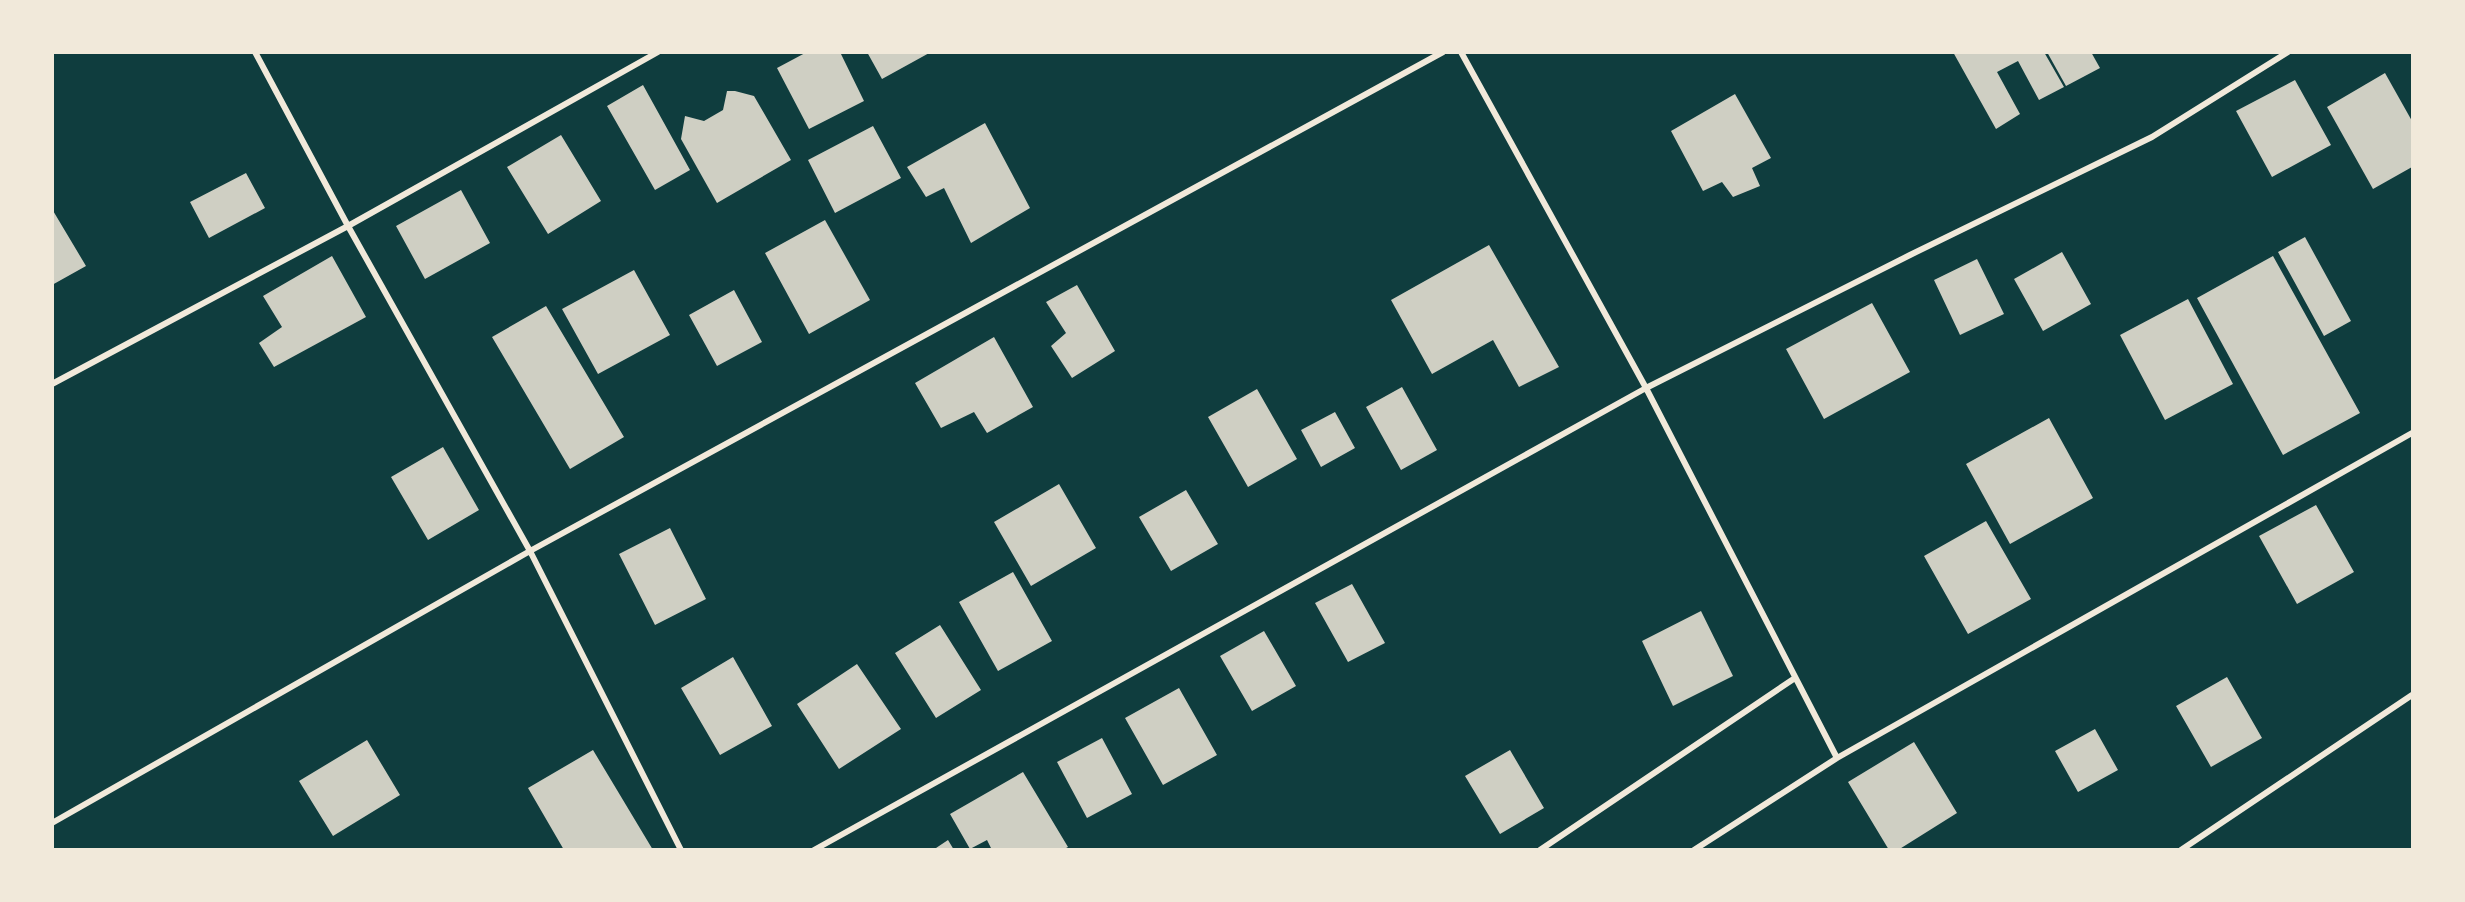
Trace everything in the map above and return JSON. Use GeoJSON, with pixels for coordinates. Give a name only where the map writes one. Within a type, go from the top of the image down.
{"type":"FeatureCollection","features":[{"type":"Feature","properties":{"kind":"street"},"geometry":{"type":"LineString","coordinates":[[255,52],[348,226],[530,551],[681,849]]}},
{"type":"Feature","properties":{"kind":"street"},"geometry":{"type":"LineString","coordinates":[[52,384],[348,226],[658,52]]}},
{"type":"Feature","properties":{"kind":"street"},"geometry":{"type":"LineString","coordinates":[[52,823],[530,551],[1443,52]]}},
{"type":"Feature","properties":{"kind":"street"},"geometry":{"type":"LineString","coordinates":[[1461,52],[1647,388],[1837,758]]}},
{"type":"Feature","properties":{"kind":"street"},"geometry":{"type":"LineString","coordinates":[[814,849],[1647,388],[1920,250],[2151,137],[2288,52]]}},
{"type":"Feature","properties":{"kind":"street"},"geometry":{"type":"LineString","coordinates":[[1694,849],[1837,758],[2412,433]]}},
{"type":"Feature","properties":{"kind":"street"},"geometry":{"type":"LineString","coordinates":[[1540,849],[1796,678]]}},
{"type":"Feature","properties":{"kind":"street"},"geometry":{"type":"LineString","coordinates":[[2181,849],[2412,695]]}},
{"type":"Feature","properties":{"kind":"building"},"geometry":{"type":"Polygon","coordinates":[[[807,52],[840,52],[864,101],[809,129],[777,68],[807,52]]]}},
{"type":"Feature","properties":{"kind":"building"},"geometry":{"type":"Polygon","coordinates":[[[867,52],[931,52],[882,79],[867,52]]]}},
{"type":"Feature","properties":{"kind":"building"},"geometry":{"type":"Polygon","coordinates":[[[1953,52],[2044,52],[2064,87],[2039,100],[2018,61],[1997,72],[2020,114],[1996,129],[1953,52]]]}},
{"type":"Feature","properties":{"kind":"building"},"geometry":{"type":"Polygon","coordinates":[[[2047,52],[2091,52],[2100,68],[2066,86],[2047,52]]]}},
{"type":"Feature","properties":{"kind":"building"},"geometry":{"type":"Polygon","coordinates":[[[2385,73],[2412,121],[2412,167],[2373,189],[2327,107],[2385,73]]]}},
{"type":"Feature","properties":{"kind":"building"},"geometry":{"type":"Polygon","coordinates":[[[2295,80],[2331,145],[2272,177],[2236,111],[2295,80]]]}},
{"type":"Feature","properties":{"kind":"building"},"geometry":{"type":"Polygon","coordinates":[[[643,85],[690,170],[655,190],[607,106],[643,85]]]}},
{"type":"Feature","properties":{"kind":"building"},"geometry":{"type":"Polygon","coordinates":[[[727,91],[754,96],[791,160],[717,203],[681,139],[685,116],[704,121],[723,110],[727,91]]]}},
{"type":"Feature","properties":{"kind":"building"},"geometry":{"type":"Polygon","coordinates":[[[1735,94],[1771,158],[1752,168],[1760,186],[1733,197],[1722,182],[1703,191],[1671,131],[1735,94]]]}},
{"type":"Feature","properties":{"kind":"building"},"geometry":{"type":"Polygon","coordinates":[[[985,123],[1030,208],[971,243],[944,188],[926,197],[907,167],[985,123]]]}},
{"type":"Feature","properties":{"kind":"building"},"geometry":{"type":"Polygon","coordinates":[[[873,126],[901,178],[835,213],[808,160],[873,126]]]}},
{"type":"Feature","properties":{"kind":"building"},"geometry":{"type":"Polygon","coordinates":[[[561,135],[601,201],[548,234],[507,167],[561,135]]]}},
{"type":"Feature","properties":{"kind":"building"},"geometry":{"type":"Polygon","coordinates":[[[246,173],[265,208],[209,238],[190,202],[246,173]]]}},
{"type":"Feature","properties":{"kind":"building"},"geometry":{"type":"Polygon","coordinates":[[[461,190],[490,243],[425,279],[396,226],[461,190]]]}},
{"type":"Feature","properties":{"kind":"building"},"geometry":{"type":"Polygon","coordinates":[[[52,209],[86,266],[52,285],[52,209]]]}},
{"type":"Feature","properties":{"kind":"building"},"geometry":{"type":"Polygon","coordinates":[[[825,220],[870,300],[809,334],[765,253],[825,220]]]}},
{"type":"Feature","properties":{"kind":"building"},"geometry":{"type":"Polygon","coordinates":[[[2305,237],[2351,321],[2324,336],[2278,252],[2305,237]]]}},
{"type":"Feature","properties":{"kind":"building"},"geometry":{"type":"Polygon","coordinates":[[[1489,245],[1559,367],[1519,387],[1493,340],[1432,374],[1391,300],[1489,245]]]}},
{"type":"Feature","properties":{"kind":"building"},"geometry":{"type":"Polygon","coordinates":[[[2062,252],[2091,304],[2043,331],[2014,279],[2062,252]]]}},
{"type":"Feature","properties":{"kind":"building"},"geometry":{"type":"Polygon","coordinates":[[[332,256],[366,317],[274,367],[259,343],[282,327],[263,296],[332,256]]]}},
{"type":"Feature","properties":{"kind":"building"},"geometry":{"type":"Polygon","coordinates":[[[2273,256],[2360,413],[2283,455],[2197,298],[2273,256]]]}},
{"type":"Feature","properties":{"kind":"building"},"geometry":{"type":"Polygon","coordinates":[[[1977,259],[2004,314],[1960,335],[1934,280],[1977,259]]]}},
{"type":"Feature","properties":{"kind":"building"},"geometry":{"type":"Polygon","coordinates":[[[634,270],[670,335],[598,374],[562,309],[634,270]]]}},
{"type":"Feature","properties":{"kind":"building"},"geometry":{"type":"Polygon","coordinates":[[[1077,285],[1115,351],[1072,378],[1051,346],[1066,333],[1046,302],[1077,285]]]}},
{"type":"Feature","properties":{"kind":"building"},"geometry":{"type":"Polygon","coordinates":[[[734,290],[762,342],[717,366],[689,315],[734,290]]]}},
{"type":"Feature","properties":{"kind":"building"},"geometry":{"type":"Polygon","coordinates":[[[2188,299],[2233,384],[2165,420],[2120,335],[2188,299]]]}},
{"type":"Feature","properties":{"kind":"building"},"geometry":{"type":"Polygon","coordinates":[[[1872,303],[1910,372],[1824,419],[1786,349],[1872,303]]]}},
{"type":"Feature","properties":{"kind":"building"},"geometry":{"type":"Polygon","coordinates":[[[546,306],[624,437],[570,469],[492,337],[546,306]]]}},
{"type":"Feature","properties":{"kind":"building"},"geometry":{"type":"Polygon","coordinates":[[[994,337],[1033,407],[987,433],[974,412],[941,428],[915,383],[994,337]]]}},
{"type":"Feature","properties":{"kind":"building"},"geometry":{"type":"Polygon","coordinates":[[[1402,387],[1437,450],[1401,470],[1366,407],[1402,387]]]}},
{"type":"Feature","properties":{"kind":"building"},"geometry":{"type":"Polygon","coordinates":[[[1257,389],[1297,459],[1248,487],[1208,417],[1257,389]]]}},
{"type":"Feature","properties":{"kind":"building"},"geometry":{"type":"Polygon","coordinates":[[[1335,412],[1355,448],[1321,467],[1301,430],[1335,412]]]}},
{"type":"Feature","properties":{"kind":"building"},"geometry":{"type":"Polygon","coordinates":[[[2049,418],[2093,498],[2010,544],[1966,464],[2049,418]]]}},
{"type":"Feature","properties":{"kind":"building"},"geometry":{"type":"Polygon","coordinates":[[[443,447],[479,510],[428,540],[391,477],[443,447]]]}},
{"type":"Feature","properties":{"kind":"building"},"geometry":{"type":"Polygon","coordinates":[[[1059,484],[1096,548],[1031,586],[994,522],[1059,484]]]}},
{"type":"Feature","properties":{"kind":"building"},"geometry":{"type":"Polygon","coordinates":[[[1186,490],[1218,544],[1171,571],[1139,517],[1186,490]]]}},
{"type":"Feature","properties":{"kind":"building"},"geometry":{"type":"Polygon","coordinates":[[[2316,505],[2354,572],[2297,604],[2259,536],[2316,505]]]}},
{"type":"Feature","properties":{"kind":"building"},"geometry":{"type":"Polygon","coordinates":[[[1986,521],[2031,599],[1968,634],[1924,556],[1986,521]]]}},
{"type":"Feature","properties":{"kind":"building"},"geometry":{"type":"Polygon","coordinates":[[[670,528],[706,599],[655,625],[619,554],[670,528]]]}},
{"type":"Feature","properties":{"kind":"building"},"geometry":{"type":"Polygon","coordinates":[[[1013,572],[1052,641],[998,671],[959,602],[1013,572]]]}},
{"type":"Feature","properties":{"kind":"building"},"geometry":{"type":"Polygon","coordinates":[[[1352,584],[1385,643],[1348,662],[1315,603],[1352,584]]]}},
{"type":"Feature","properties":{"kind":"building"},"geometry":{"type":"Polygon","coordinates":[[[1701,611],[1733,676],[1673,706],[1642,641],[1701,611]]]}},
{"type":"Feature","properties":{"kind":"building"},"geometry":{"type":"Polygon","coordinates":[[[940,625],[981,690],[936,718],[895,653],[940,625]]]}},
{"type":"Feature","properties":{"kind":"building"},"geometry":{"type":"Polygon","coordinates":[[[1264,631],[1296,686],[1252,711],[1220,656],[1264,631]]]}},
{"type":"Feature","properties":{"kind":"building"},"geometry":{"type":"Polygon","coordinates":[[[733,657],[772,726],[720,755],[681,688],[733,657]]]}},
{"type":"Feature","properties":{"kind":"building"},"geometry":{"type":"Polygon","coordinates":[[[857,664],[901,729],[839,769],[797,704],[857,664]]]}},
{"type":"Feature","properties":{"kind":"building"},"geometry":{"type":"Polygon","coordinates":[[[2227,677],[2262,738],[2211,767],[2176,706],[2227,677]]]}},
{"type":"Feature","properties":{"kind":"building"},"geometry":{"type":"Polygon","coordinates":[[[1179,688],[1217,755],[1163,785],[1125,718],[1179,688]]]}},
{"type":"Feature","properties":{"kind":"building"},"geometry":{"type":"Polygon","coordinates":[[[2095,729],[2118,770],[2078,792],[2055,751],[2095,729]]]}},
{"type":"Feature","properties":{"kind":"building"},"geometry":{"type":"Polygon","coordinates":[[[1102,738],[1132,794],[1087,818],[1057,762],[1102,738]]]}},
{"type":"Feature","properties":{"kind":"building"},"geometry":{"type":"Polygon","coordinates":[[[367,740],[400,795],[333,836],[299,781],[367,740]]]}},
{"type":"Feature","properties":{"kind":"building"},"geometry":{"type":"Polygon","coordinates":[[[1914,742],[1957,813],[1898,850],[1889,850],[1848,782],[1914,742]]]}},
{"type":"Feature","properties":{"kind":"building"},"geometry":{"type":"Polygon","coordinates":[[[593,750],[653,850],[564,850],[528,788],[593,750]]]}},
{"type":"Feature","properties":{"kind":"building"},"geometry":{"type":"Polygon","coordinates":[[[1510,750],[1544,808],[1500,834],[1465,776],[1510,750]]]}},
{"type":"Feature","properties":{"kind":"building"},"geometry":{"type":"Polygon","coordinates":[[[1023,772],[1068,847],[1062,850],[992,850],[987,840],[970,849],[950,814],[1023,772]]]}},
{"type":"Feature","properties":{"kind":"building"},"geometry":{"type":"Polygon","coordinates":[[[948,840],[954,850],[933,850],[948,840]]]}}]}
